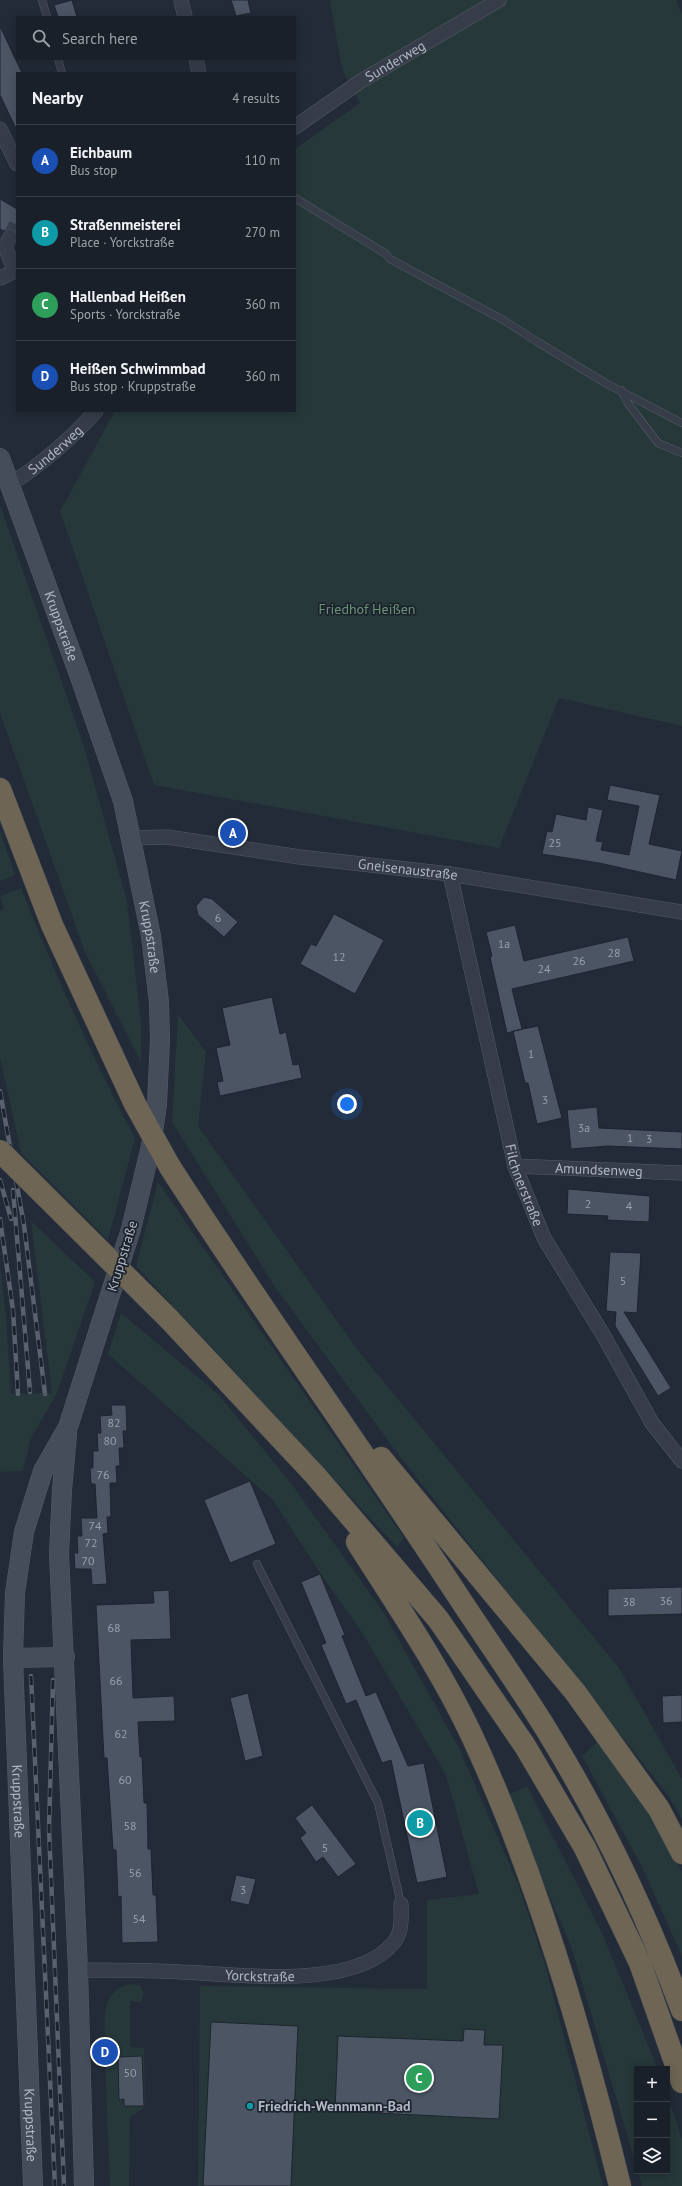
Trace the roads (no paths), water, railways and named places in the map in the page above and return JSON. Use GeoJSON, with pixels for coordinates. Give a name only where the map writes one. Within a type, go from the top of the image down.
{"type":"FeatureCollection","features":[{"type":"Feature","properties":{"kind":"highway"},"geometry":{"type":"LineString","coordinates":[[0,789],[52,925],[135,1104],[170,1166],[241,1278],[428,1550],[546,1730],[605,1836],[662,1956],[682,2010]]}},
{"type":"Feature","properties":{"kind":"highway"},"geometry":{"type":"LineString","coordinates":[[0,1151],[169,1318],[315,1475],[438,1619],[525,1746],[585,1848],[640,1963],[682,2082]]}},
{"type":"Feature","properties":{"kind":"highway"},"geometry":{"type":"LineString","coordinates":[[297,1358],[575,1692],[659,1809],[682,1853]]}},
{"type":"Feature","properties":{"kind":"highway"},"geometry":{"type":"LineString","coordinates":[[315,1475],[415,1633],[478,1750],[515,1838],[567,1990],[620,2186]]}},
{"type":"Feature","properties":{"kind":"street"},"geometry":{"type":"LineString","coordinates":[[181,0],[185,16]]}},
{"type":"Feature","properties":{"kind":"street","name":"Sunderweg"},"geometry":{"type":"LineString","coordinates":[[296,126],[362,82],[499,0]]}},
{"type":"Feature","properties":{"kind":"street"},"geometry":{"type":"LineString","coordinates":[[196,60],[199,72]]}},
{"type":"Feature","properties":{"kind":"street"},"geometry":{"type":"LineString","coordinates":[[0,129],[16,162]]}},
{"type":"Feature","properties":{"kind":"street"},"geometry":{"type":"LineString","coordinates":[[0,278],[16,271],[5,243]]}},
{"type":"Feature","properties":{"kind":"street","name":"Sunderweg"},"geometry":{"type":"LineString","coordinates":[[11,484],[39,465],[73,437],[95,412]]}},
{"type":"Feature","properties":{"kind":"street","name":"Kruppstraße"},"geometry":{"type":"LineString","coordinates":[[0,458],[11,484],[118,783],[132,838],[151,936],[159,1002],[160,1069],[157,1104],[147,1168],[131,1230],[68,1427],[43,1471],[24,1532],[15,1593],[13,1658],[34,2186]]}},
{"type":"Feature","properties":{"kind":"street","name":"Gneisenaustraße"},"geometry":{"type":"LineString","coordinates":[[132,838],[167,837],[254,851],[450,874],[682,912]]}},
{"type":"Feature","properties":{"kind":"street","name":"Filchnerstraße"},"geometry":{"type":"LineString","coordinates":[[450,874],[515,1166],[544,1238],[602,1333],[652,1423],[682,1461]]}},
{"type":"Feature","properties":{"kind":"street","name":"Amundsenweg"},"geometry":{"type":"LineString","coordinates":[[515,1166],[682,1173]]}},
{"type":"Feature","properties":{"kind":"street","name":"Kruppstraße"},"geometry":{"type":"LineString","coordinates":[[68,1427],[62,1490],[59,1554],[65,1657],[78,1970],[84,2186]]}},
{"type":"Feature","properties":{"kind":"street"},"geometry":{"type":"LineString","coordinates":[[13,1658],[65,1657]]}},
{"type":"Feature","properties":{"kind":"street","name":"Yorckstraße"},"geometry":{"type":"LineString","coordinates":[[78,1970],[154,1970],[283,1976],[302,1976],[348,1970],[370,1960],[395,1941],[401,1926],[401,1904]]}},
{"type":"Feature","properties":{"kind":"lane"},"geometry":{"type":"LineString","coordinates":[[42,0],[47,16]]}},
{"type":"Feature","properties":{"kind":"lane"},"geometry":{"type":"LineString","coordinates":[[58,60],[62,72]]}},
{"type":"Feature","properties":{"kind":"lane"},"geometry":{"type":"LineString","coordinates":[[296,199],[386,254],[390,259],[505,321],[536,341],[621,390],[682,423]]}},
{"type":"Feature","properties":{"kind":"lane"},"geometry":{"type":"LineString","coordinates":[[621,390],[627,402],[658,443],[682,453]]}},
{"type":"Feature","properties":{"kind":"lane"},"geometry":{"type":"LineString","coordinates":[[257,1564],[378,1803],[401,1904]]}},
{"type":"Feature","properties":{"kind":"tunnel"},"geometry":{"type":"LineString","coordinates":[[10,237],[16,224]]}},
{"type":"Feature","properties":{"kind":"railway"},"geometry":{"type":"LineString","coordinates":[[0,1091],[24,1225],[45,1394]]}},
{"type":"Feature","properties":{"kind":"railway"},"geometry":{"type":"LineString","coordinates":[[0,1180],[11,1219]]}},
{"type":"Feature","properties":{"kind":"railway"},"geometry":{"type":"LineString","coordinates":[[13,1190],[30,1392]]}},
{"type":"Feature","properties":{"kind":"railway"},"geometry":{"type":"LineString","coordinates":[[0,1219],[13,1310],[18,1394]]}},
{"type":"Feature","properties":{"kind":"railway"},"geometry":{"type":"LineString","coordinates":[[31,1676],[55,2186]]}},
{"type":"Feature","properties":{"kind":"railway"},"geometry":{"type":"LineString","coordinates":[[53,1680],[49,1829],[64,2186]]}},
{"type":"Feature","properties":{"kind":"place","name":"Eichbaum"},"geometry":{"type":"Point","coordinates":[233,833]}},
{"type":"Feature","properties":{"kind":"place","name":"Straßenmeisterei"},"geometry":{"type":"Point","coordinates":[420,1823]}},
{"type":"Feature","properties":{"kind":"place","name":"Heißen Schwimmbad"},"geometry":{"type":"Point","coordinates":[105,2052]}},
{"type":"Feature","properties":{"kind":"place","name":"Hallenbad Heißen"},"geometry":{"type":"Point","coordinates":[419,2078]}},
{"type":"Feature","properties":{"kind":"place","name":"Friedrich-Wennmann-Bad"},"geometry":{"type":"Point","coordinates":[250,2106]}},
{"type":"Feature","properties":{"kind":"park label","name":"Friedhof Heißen"},"geometry":{"type":"Point","coordinates":[367,609]}}]}
